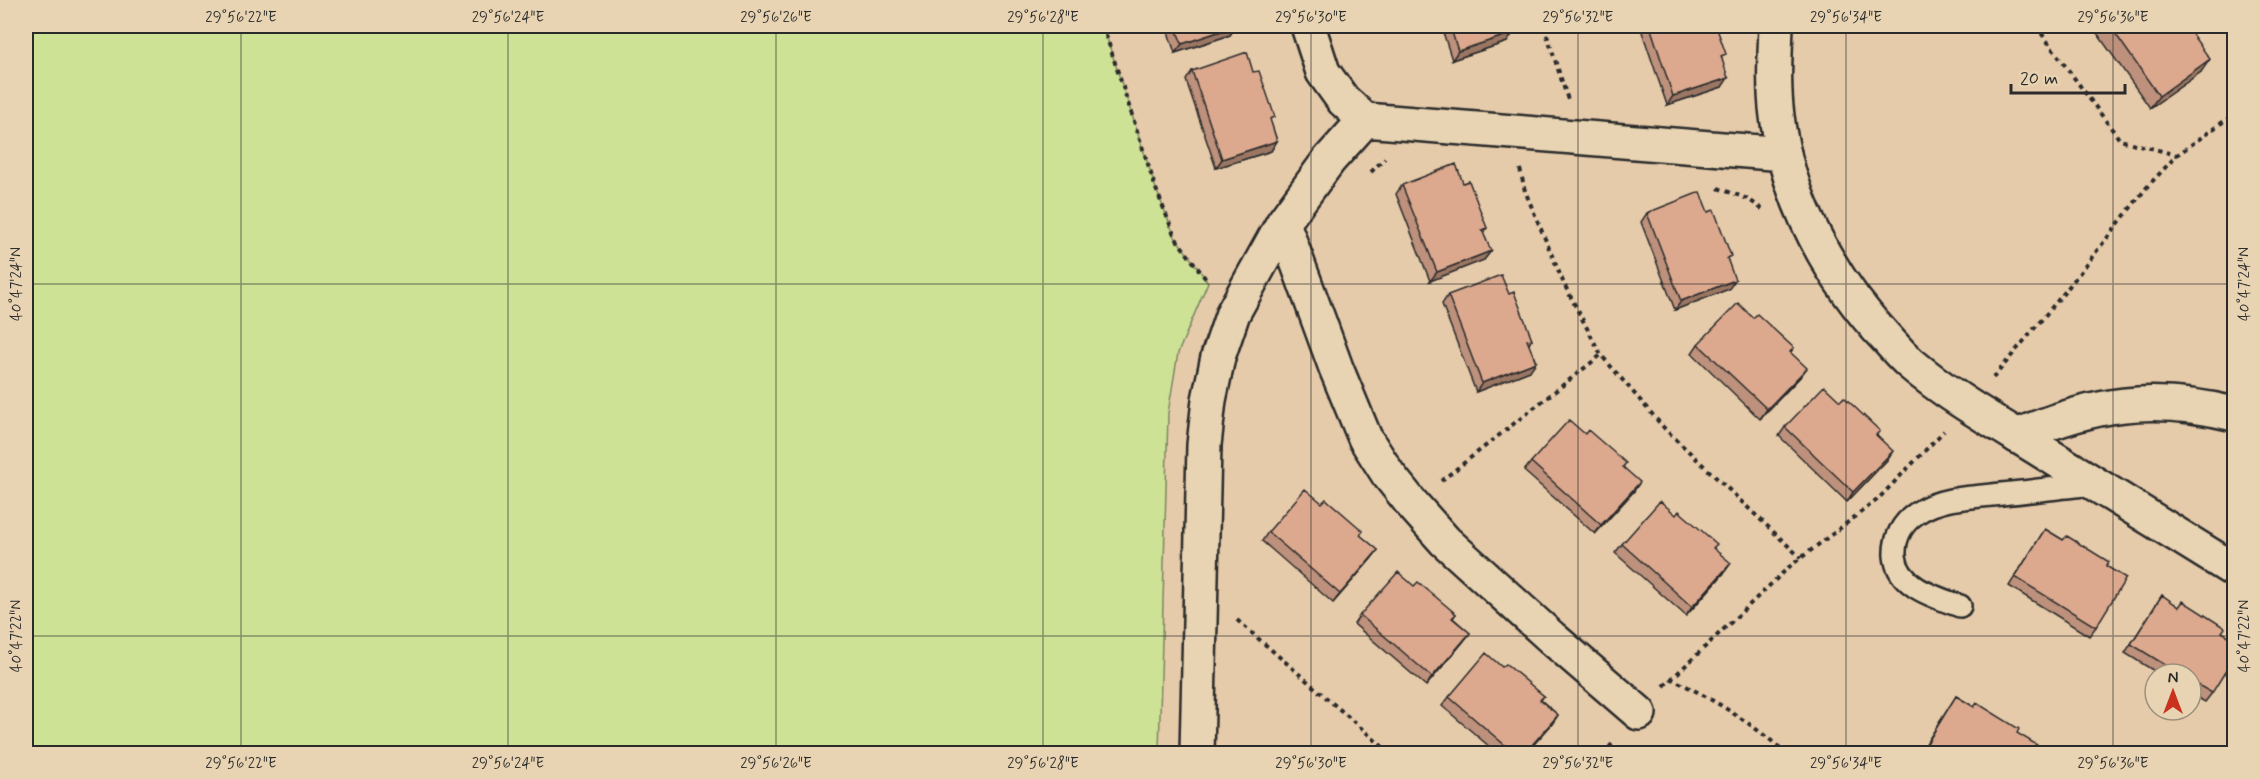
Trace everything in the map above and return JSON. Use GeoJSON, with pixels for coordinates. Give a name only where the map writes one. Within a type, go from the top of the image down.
{"type":"FeatureCollection","features":[{"type":"Feature","properties":{"kind":"street"},"geometry":{"type":"LineString","coordinates":[[1308,26],[1323,72],[1343,100],[1365,120],[1784,154]]}},
{"type":"Feature","properties":{"kind":"street"},"geometry":{"type":"LineString","coordinates":[[1776,26],[1777,117],[1784,154],[1797,197],[1842,283],[1874,326],[1959,416],[2017,436],[2235,570]]}},
{"type":"Feature","properties":{"kind":"street"},"geometry":{"type":"LineString","coordinates":[[1197,753],[1204,445],[1209,400],[1218,357],[1233,313],[1283,223],[1329,160],[1365,120]]}},
{"type":"Feature","properties":{"kind":"street"},"geometry":{"type":"LineString","coordinates":[[1283,223],[1336,368],[1365,438],[1388,474],[1412,504],[1454,548],[1552,638],[1639,713]]}},
{"type":"Feature","properties":{"kind":"street"},"geometry":{"type":"LineString","coordinates":[[2017,436],[2056,419],[2121,404],[2183,405],[2235,414]]}},
{"type":"Feature","properties":{"kind":"lane"},"geometry":{"type":"LineString","coordinates":[[1960,606],[1924,593],[1906,579],[1896,564],[1895,545],[1902,526],[1918,512],[1948,500],[2094,484]]}},
{"type":"Feature","properties":{"kind":"path"},"geometry":{"type":"LineString","coordinates":[[1103,26],[1156,189],[1175,237],[1233,313]]}},
{"type":"Feature","properties":{"kind":"path"},"geometry":{"type":"LineString","coordinates":[[1544,26],[1580,138]]}},
{"type":"Feature","properties":{"kind":"path"},"geometry":{"type":"LineString","coordinates":[[2036,26],[2120,140],[2177,155]]}},
{"type":"Feature","properties":{"kind":"path"},"geometry":{"type":"LineString","coordinates":[[1603,753],[1670,678],[1801,558],[1877,500],[1959,416],[2063,294],[2147,187],[2177,155],[2235,114]]}},
{"type":"Feature","properties":{"kind":"path"},"geometry":{"type":"LineString","coordinates":[[1369,174],[1392,154]]}},
{"type":"Feature","properties":{"kind":"path"},"geometry":{"type":"LineString","coordinates":[[1520,168],[1525,191],[1564,284],[1601,355],[1665,429],[1801,558]]}},
{"type":"Feature","properties":{"kind":"path"},"geometry":{"type":"LineString","coordinates":[[1710,186],[1748,199],[1767,212]]}},
{"type":"Feature","properties":{"kind":"path"},"geometry":{"type":"LineString","coordinates":[[1412,504],[1601,355]]}},
{"type":"Feature","properties":{"kind":"path"},"geometry":{"type":"LineString","coordinates":[[1233,616],[1391,753]]}},
{"type":"Feature","properties":{"kind":"path"},"geometry":{"type":"LineString","coordinates":[[1670,678],[1699,692],[1734,714],[1787,753]]}},
{"type":"Feature","properties":{"kind":"green space"},"geometry":{"type":"Polygon","coordinates":[[[26,26],[1103,26],[1156,189],[1175,237],[1208,282],[1178,353],[1168,413],[1159,753],[26,753],[26,26]]]}},
{"type":"Feature","properties":{"kind":"building"},"geometry":{"type":"Polygon","coordinates":[[[1175,26],[1236,26],[1182,44],[1175,26]]]}},
{"type":"Feature","properties":{"kind":"building"},"geometry":{"type":"Polygon","coordinates":[[[1450,26],[1511,26],[1513,33],[1458,51],[1450,26]]]}},
{"type":"Feature","properties":{"kind":"building"},"geometry":{"type":"Polygon","coordinates":[[[1650,26],[1716,26],[1726,54],[1721,56],[1728,78],[1673,96],[1650,26]]]}},
{"type":"Feature","properties":{"kind":"building"},"geometry":{"type":"Polygon","coordinates":[[[2110,26],[2186,26],[2210,59],[2159,96],[2110,26]]]}},
{"type":"Feature","properties":{"kind":"building"},"geometry":{"type":"Polygon","coordinates":[[[1247,52],[1253,72],[1259,71],[1275,117],[1270,119],[1277,141],[1222,159],[1192,71],[1247,52]]]}},
{"type":"Feature","properties":{"kind":"building"},"geometry":{"type":"Polygon","coordinates":[[[1456,164],[1463,183],[1469,181],[1487,228],[1482,230],[1491,251],[1437,272],[1402,185],[1456,164]]]}},
{"type":"Feature","properties":{"kind":"building"},"geometry":{"type":"Polygon","coordinates":[[[1700,192],[1708,212],[1714,210],[1731,256],[1727,258],[1735,280],[1681,301],[1647,213],[1700,192]]]}},
{"type":"Feature","properties":{"kind":"building"},"geometry":{"type":"Polygon","coordinates":[[[1501,275],[1509,294],[1514,292],[1532,339],[1527,340],[1536,362],[1482,383],[1448,295],[1501,275]]]}},
{"type":"Feature","properties":{"kind":"building"},"geometry":{"type":"Polygon","coordinates":[[[1738,303],[1753,318],[1757,314],[1794,348],[1790,352],[1807,368],[1767,409],[1698,344],[1738,303]]]}},
{"type":"Feature","properties":{"kind":"building"},"geometry":{"type":"Polygon","coordinates":[[[1824,386],[1840,401],[1844,397],[1880,431],[1876,435],[1893,451],[1853,492],[1785,427],[1824,386]]]}},
{"type":"Feature","properties":{"kind":"building"},"geometry":{"type":"Polygon","coordinates":[[[1569,420],[1585,434],[1588,430],[1626,463],[1623,467],[1640,482],[1601,525],[1531,462],[1569,420]]]}},
{"type":"Feature","properties":{"kind":"building"},"geometry":{"type":"Polygon","coordinates":[[[1305,489],[1322,503],[1326,499],[1363,531],[1360,535],[1378,550],[1340,594],[1268,532],[1305,489]]]}},
{"type":"Feature","properties":{"kind":"building"},"geometry":{"type":"Polygon","coordinates":[[[1660,501],[1676,515],[1679,511],[1717,544],[1713,548],[1731,563],[1692,607],[1622,544],[1660,501]]]}},
{"type":"Feature","properties":{"kind":"building"},"geometry":{"type":"Polygon","coordinates":[[[2045,529],[2063,540],[2067,536],[2109,562],[2106,566],[2126,578],[2096,627],[2015,577],[2045,529]]]}},
{"type":"Feature","properties":{"kind":"building"},"geometry":{"type":"Polygon","coordinates":[[[1398,572],[1414,586],[1418,582],[1456,614],[1452,618],[1470,633],[1432,677],[1360,615],[1398,572]]]}},
{"type":"Feature","properties":{"kind":"building"},"geometry":{"type":"Polygon","coordinates":[[[2162,595],[2179,607],[2183,601],[2225,628],[2222,632],[2235,640],[2235,656],[2212,693],[2203,688],[2203,662],[2160,662],[2131,644],[2162,595]]]}},
{"type":"Feature","properties":{"kind":"building"},"geometry":{"type":"Polygon","coordinates":[[[1486,653],[1502,667],[1506,664],[1544,696],[1540,700],[1558,715],[1525,753],[1514,753],[1449,697],[1486,653]]]}},
{"type":"Feature","properties":{"kind":"building"},"geometry":{"type":"Polygon","coordinates":[[[1956,696],[1974,707],[1977,703],[2019,729],[2017,733],[2037,745],[2032,753],[1940,753],[1926,745],[1956,696]]]}}]}
